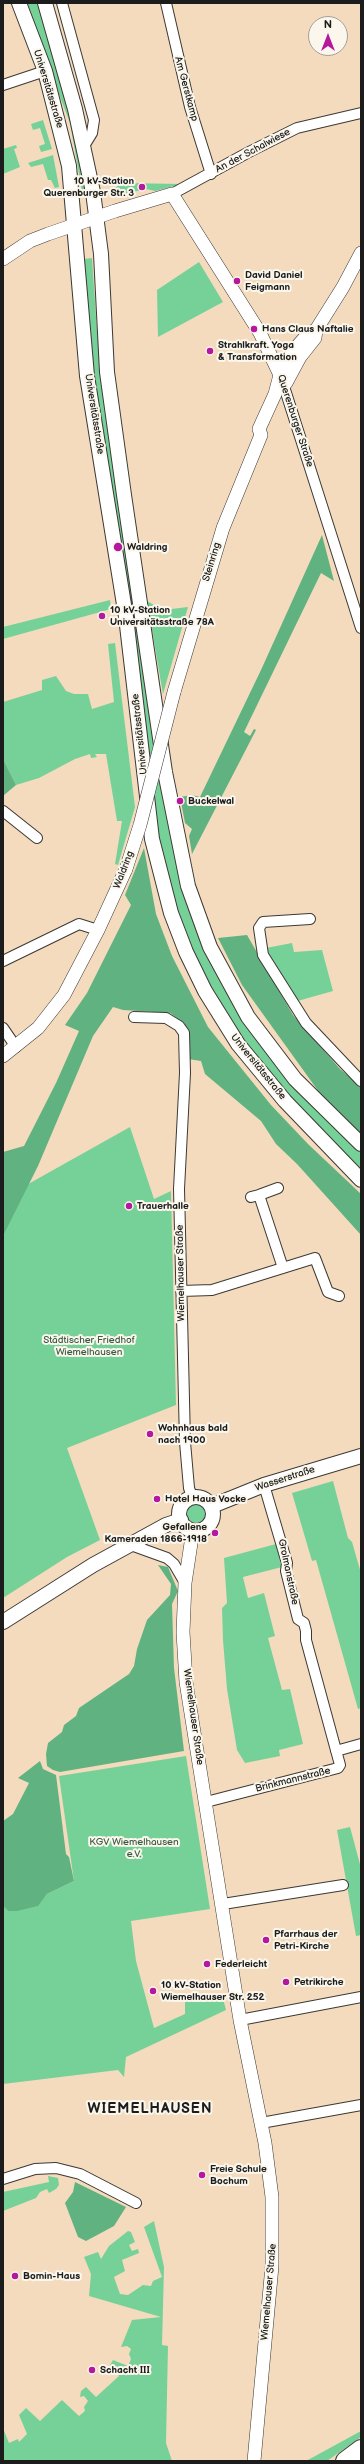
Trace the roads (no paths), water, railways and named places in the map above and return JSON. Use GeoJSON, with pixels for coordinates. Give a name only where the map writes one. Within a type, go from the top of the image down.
{"type":"FeatureCollection","features":[{"type":"Feature","properties":{"kind":"highway"},"geometry":{"type":"LineString","coordinates":[[345,2461],[361,2449]]}},
{"type":"Feature","properties":{"kind":"main road","name":"Universitätsstraße"},"geometry":{"type":"LineString","coordinates":[[19,3],[45,71],[69,166],[87,376],[126,617],[152,839],[171,913],[186,952],[205,991],[238,1044],[286,1101],[361,1180]]}},
{"type":"Feature","properties":{"kind":"main road","name":"Universitätsstraße"},"geometry":{"type":"LineString","coordinates":[[45,3],[84,146],[96,217],[101,254],[107,372],[165,772],[188,886],[210,947],[248,1017],[295,1079],[361,1144]]}},
{"type":"Feature","properties":{"kind":"main road","name":"Wasserstraße"},"geometry":{"type":"LineString","coordinates":[[212,1506],[264,1485],[361,1456]]}},
{"type":"Feature","properties":{"kind":"main road"},"geometry":{"type":"LineString","coordinates":[[192,1497],[204,1498],[212,1506],[212,1518],[210,1524],[199,1530],[193,1530],[184,1525],[181,1520],[180,1509],[187,1500],[192,1497]]}},
{"type":"Feature","properties":{"kind":"main road"},"geometry":{"type":"LineString","coordinates":[[3,1622],[73,1577],[166,1526],[181,1520]]}},
{"type":"Feature","properties":{"kind":"street"},"geometry":{"type":"LineString","coordinates":[[62,3],[94,120],[92,133],[84,146]]}},
{"type":"Feature","properties":{"kind":"street","name":"Am Gerstkamp"},"geometry":{"type":"LineString","coordinates":[[166,3],[190,107],[211,174]]}},
{"type":"Feature","properties":{"kind":"street"},"geometry":{"type":"LineString","coordinates":[[3,85],[45,71]]}},
{"type":"Feature","properties":{"kind":"street","name":"An der Schalwiese"},"geometry":{"type":"LineString","coordinates":[[172,194],[211,174],[248,152],[297,128],[361,113]]}},
{"type":"Feature","properties":{"kind":"street"},"geometry":{"type":"LineString","coordinates":[[3,259],[30,240],[96,217],[172,194]]}},
{"type":"Feature","properties":{"kind":"street","name":"Querenburger Straße"},"geometry":{"type":"LineString","coordinates":[[172,194],[260,333],[280,375],[361,628]]}},
{"type":"Feature","properties":{"kind":"street","name":"Steinring"},"geometry":{"type":"LineString","coordinates":[[261,435],[267,432],[284,396],[290,373],[315,338],[316,330],[343,287],[361,253]]}},
{"type":"Feature","properties":{"kind":"street","name":"Steinring"},"geometry":{"type":"LineString","coordinates":[[174,692],[223,528],[261,435],[259,429],[275,394],[280,375],[294,351],[309,333],[316,330]]}},
{"type":"Feature","properties":{"kind":"street","name":"Waldring"},"geometry":{"type":"LineString","coordinates":[[3,1056],[38,1028],[64,995],[98,930],[126,869],[140,825],[174,692]]}},
{"type":"Feature","properties":{"kind":"street"},"geometry":{"type":"LineString","coordinates":[[3,811],[37,838]]}},
{"type":"Feature","properties":{"kind":"street"},"geometry":{"type":"LineString","coordinates":[[310,919],[263,922],[259,928],[263,955],[306,1023],[361,1081]]}},
{"type":"Feature","properties":{"kind":"street"},"geometry":{"type":"LineString","coordinates":[[3,961],[80,924],[98,930]]}},
{"type":"Feature","properties":{"kind":"street","name":"Wiemelhauser Straße"},"geometry":{"type":"LineString","coordinates":[[134,1017],[166,1018],[179,1026],[184,1033],[185,1073],[179,1189],[187,1466],[189,1488],[192,1497]]}},
{"type":"Feature","properties":{"kind":"street"},"geometry":{"type":"LineString","coordinates":[[3,1028],[16,1047]]}},
{"type":"Feature","properties":{"kind":"street"},"geometry":{"type":"LineString","coordinates":[[278,1188],[255,1196],[283,1268]]}},
{"type":"Feature","properties":{"kind":"street"},"geometry":{"type":"LineString","coordinates":[[181,1291],[212,1290],[315,1258],[328,1292],[339,1296]]}},
{"type":"Feature","properties":{"kind":"street","name":"Grolmanstraße"},"geometry":{"type":"LineString","coordinates":[[264,1485],[287,1562],[286,1571],[298,1619],[304,1623],[306,1640],[336,1751]]}},
{"type":"Feature","properties":{"kind":"street","name":"Wiemelhauser Straße"},"geometry":{"type":"LineString","coordinates":[[193,1530],[185,1583],[184,1632],[186,1682],[223,1904],[240,2020],[269,2166],[274,2228],[254,2461]]}},
{"type":"Feature","properties":{"kind":"street"},"geometry":{"type":"LineString","coordinates":[[131,1545],[167,1558],[174,1564],[185,1583]]}},
{"type":"Feature","properties":{"kind":"street"},"geometry":{"type":"LineString","coordinates":[[336,1751],[361,1744]]}},
{"type":"Feature","properties":{"kind":"street","name":"Brinkmannstraße"},"geometry":{"type":"LineString","coordinates":[[206,1802],[338,1768],[340,1765],[336,1751]]}},
{"type":"Feature","properties":{"kind":"street"},"geometry":{"type":"LineString","coordinates":[[223,1904],[343,1885]]}},
{"type":"Feature","properties":{"kind":"street"},"geometry":{"type":"LineString","coordinates":[[240,2020],[361,1997]]}},
{"type":"Feature","properties":{"kind":"street"},"geometry":{"type":"LineString","coordinates":[[261,2123],[361,2105]]}},
{"type":"Feature","properties":{"kind":"street"},"geometry":{"type":"LineString","coordinates":[[3,2179],[35,2169],[56,2168],[80,2174],[136,2203]]}},
{"type":"Feature","properties":{"kind":"place","name":"10 kV-Station Querenburger Str. 3"},"geometry":{"type":"Point","coordinates":[142,187]}},
{"type":"Feature","properties":{"kind":"place","name":"David Daniel Feigmann"},"geometry":{"type":"Point","coordinates":[237,281]}},
{"type":"Feature","properties":{"kind":"place","name":"Hans Claus Naftalie"},"geometry":{"type":"Point","coordinates":[254,329]}},
{"type":"Feature","properties":{"kind":"place","name":"Strahlkraft. Yoga & Transformation"},"geometry":{"type":"Point","coordinates":[210,351]}},
{"type":"Feature","properties":{"kind":"place","name":"Waldring"},"geometry":{"type":"Point","coordinates":[118,547]}},
{"type":"Feature","properties":{"kind":"place","name":"10 kV-Station Universitätsstraße 78A"},"geometry":{"type":"Point","coordinates":[102,616]}},
{"type":"Feature","properties":{"kind":"place","name":"Buckelwal"},"geometry":{"type":"Point","coordinates":[180,801]}},
{"type":"Feature","properties":{"kind":"place","name":"Trauerhalle"},"geometry":{"type":"Point","coordinates":[129,1206]}},
{"type":"Feature","properties":{"kind":"place","name":"Wohnhaus bald nach 1900"},"geometry":{"type":"Point","coordinates":[150,1434]}},
{"type":"Feature","properties":{"kind":"place","name":"Hotel Haus Vocke"},"geometry":{"type":"Point","coordinates":[157,1499]}},
{"type":"Feature","properties":{"kind":"place","name":"Gefallene Kameraden 1866-1918"},"geometry":{"type":"Point","coordinates":[215,1533]}},
{"type":"Feature","properties":{"kind":"place","name":"Pfarrhaus der Petri-Kirche"},"geometry":{"type":"Point","coordinates":[266,1940]}},
{"type":"Feature","properties":{"kind":"place","name":"Federleicht"},"geometry":{"type":"Point","coordinates":[207,1964]}},
{"type":"Feature","properties":{"kind":"place","name":"Petrikirche"},"geometry":{"type":"Point","coordinates":[286,1982]}},
{"type":"Feature","properties":{"kind":"place","name":"10 kV-Station Wiemelhauser Str. 252"},"geometry":{"type":"Point","coordinates":[153,1991]}},
{"type":"Feature","properties":{"kind":"place","name":"Freie Schule Bochum"},"geometry":{"type":"Point","coordinates":[202,2175]}},
{"type":"Feature","properties":{"kind":"place","name":"Bomin-Haus"},"geometry":{"type":"Point","coordinates":[15,2276]}},
{"type":"Feature","properties":{"kind":"place","name":"Schacht III"},"geometry":{"type":"Point","coordinates":[92,2370]}},
{"type":"Feature","properties":{"kind":"district","name":"WIEMELHAUSEN"},"geometry":{"type":"Point","coordinates":[150,2109]}},
{"type":"Feature","properties":{"kind":"park label","name":"Städtischer Friedhof Wiemelhausen"},"geometry":{"type":"Point","coordinates":[89,1346]}},
{"type":"Feature","properties":{"kind":"park label","name":"KGV Wiemelhausen e.V."},"geometry":{"type":"Point","coordinates":[134,1848]}}]}
